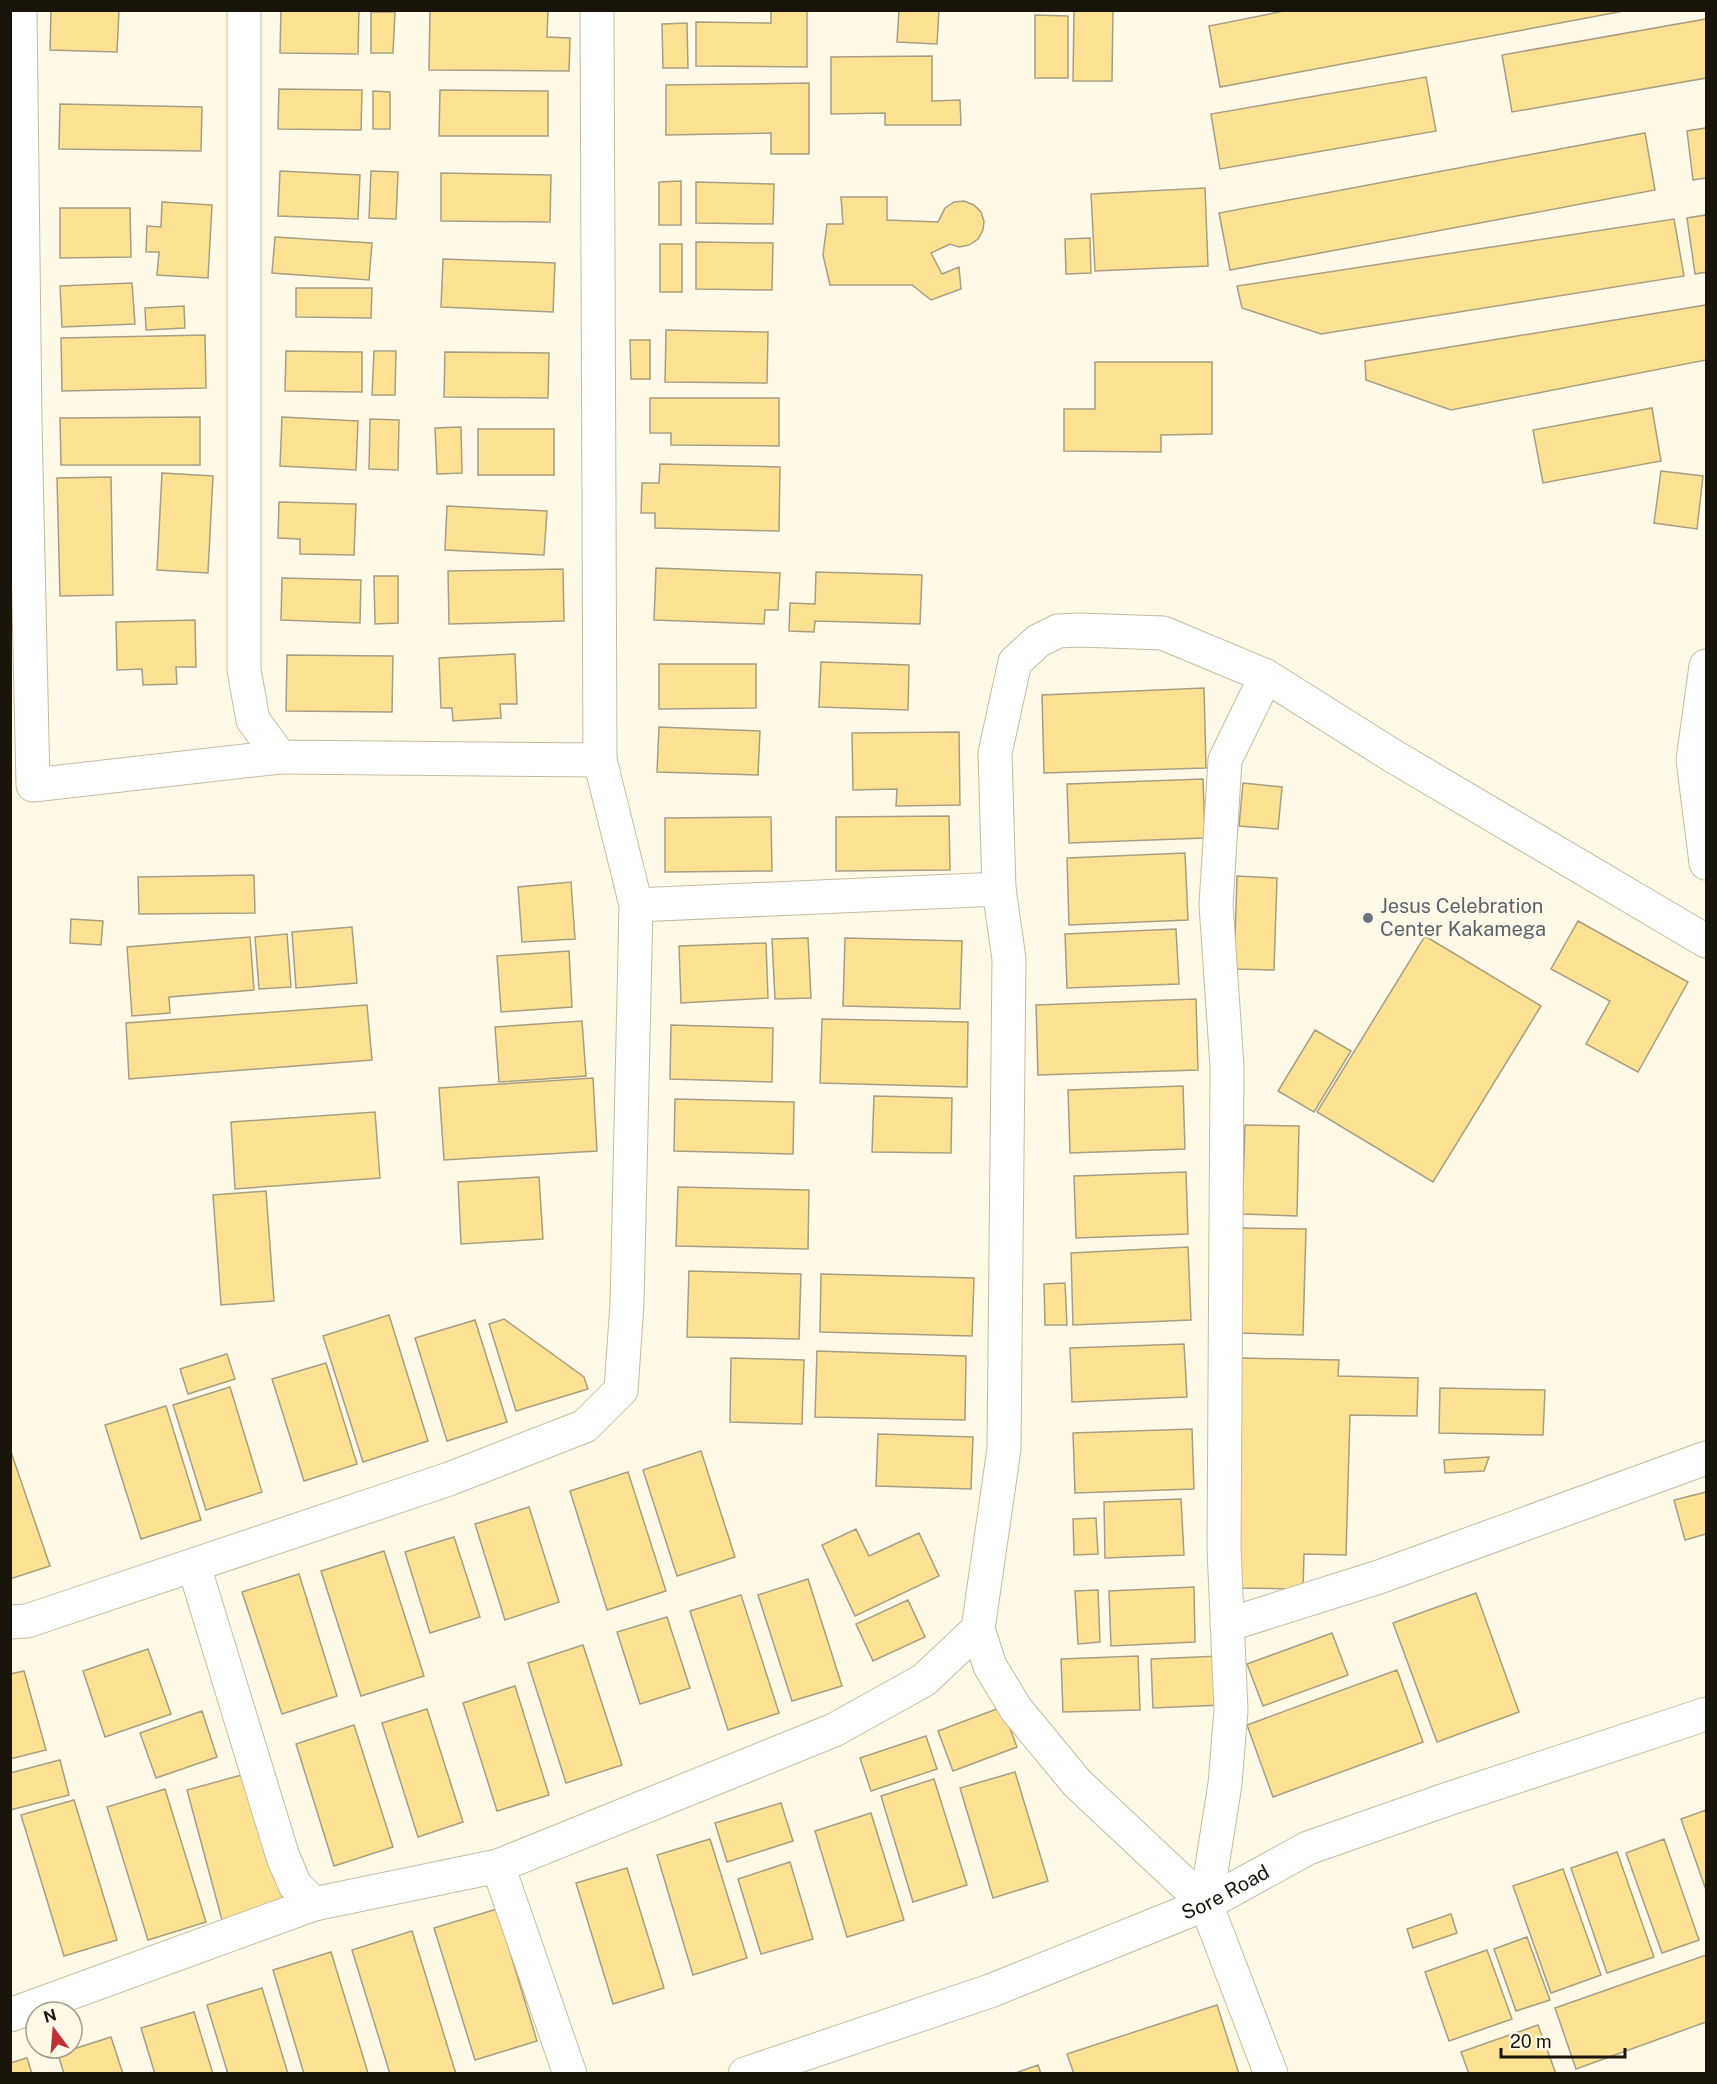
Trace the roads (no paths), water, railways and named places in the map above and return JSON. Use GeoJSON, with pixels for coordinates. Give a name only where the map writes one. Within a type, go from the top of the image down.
{"type":"FeatureCollection","features":[{"type":"Feature","properties":{"kind":"street"},"geometry":{"type":"LineString","coordinates":[[20,10],[18,422],[33,785],[280,757],[600,760]]}},
{"type":"Feature","properties":{"kind":"street"},"geometry":{"type":"LineString","coordinates":[[244,10],[244,670],[253,720],[280,757]]}},
{"type":"Feature","properties":{"kind":"street"},"geometry":{"type":"LineString","coordinates":[[10,1622],[27,1621],[449,1479],[585,1426],[621,1390],[627,1304],[636,905],[600,760],[597,10]]}},
{"type":"Feature","properties":{"kind":"street"},"geometry":{"type":"LineString","coordinates":[[1271,2073],[1206,1904],[1077,1783],[1036,1734],[1016,1709],[990,1666],[978,1629],[1004,1449],[1009,959],[999,888],[995,753],[1015,662],[1038,641],[1058,632],[1080,630],[1163,633],[1266,676],[1393,756],[1707,941]]}},
{"type":"Feature","properties":{"kind":"street"},"geometry":{"type":"LineString","coordinates":[[1707,666],[1693,760],[1707,863]]}},
{"type":"Feature","properties":{"kind":"street"},"geometry":{"type":"LineString","coordinates":[[1206,1904],[1225,1784],[1231,1710],[1224,1548],[1227,1066],[1216,905],[1225,760],[1266,676]]}},
{"type":"Feature","properties":{"kind":"street"},"geometry":{"type":"LineString","coordinates":[[636,905],[999,888]]}},
{"type":"Feature","properties":{"kind":"street"},"geometry":{"type":"LineString","coordinates":[[1227,1625],[1379,1577],[1707,1458]]}},
{"type":"Feature","properties":{"kind":"street"},"geometry":{"type":"LineString","coordinates":[[194,1566],[283,1857],[295,1885],[314,1904]]}},
{"type":"Feature","properties":{"kind":"street"},"geometry":{"type":"LineString","coordinates":[[10,2015],[314,1904],[498,1866],[834,1730],[924,1680],[978,1629]]}},
{"type":"Feature","properties":{"kind":"street","name":"Sore Road"},"geometry":{"type":"LineString","coordinates":[[745,2073],[990,1991],[1206,1904],[1308,1848],[1445,1800],[1707,1714]]}},
{"type":"Feature","properties":{"kind":"street"},"geometry":{"type":"LineString","coordinates":[[498,1866],[570,2073]]}},
{"type":"Feature","properties":{"kind":"place","name":"Jesus Celebration Center Kakamega"},"geometry":{"type":"Point","coordinates":[1368,918]}}]}
